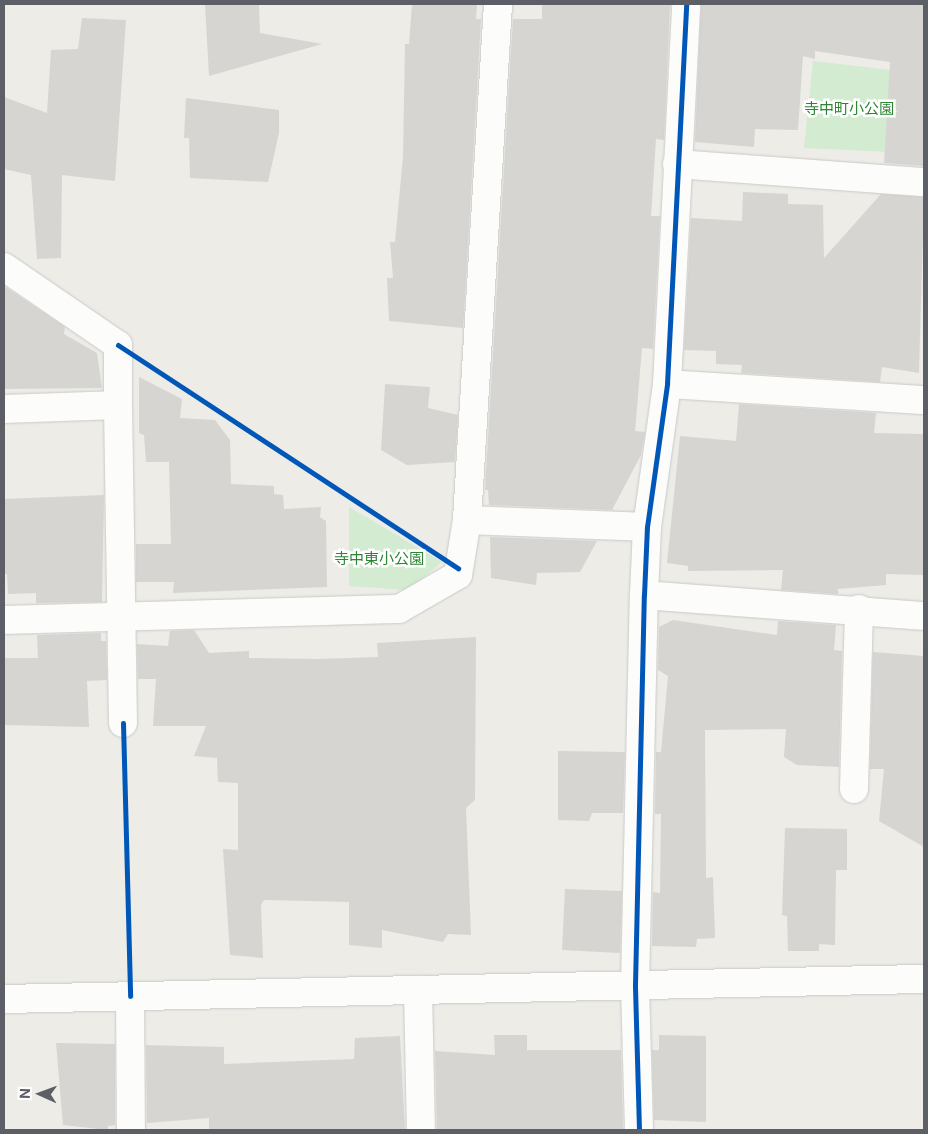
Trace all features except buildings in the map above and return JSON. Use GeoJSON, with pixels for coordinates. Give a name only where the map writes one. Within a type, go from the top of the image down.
{"type":"FeatureCollection","features":[{"type":"Feature","properties":{"kind":"street"},"geometry":{"type":"LineString","coordinates":[[4,620],[399,609],[458,575],[467,520],[498,4]]}},
{"type":"Feature","properties":{"kind":"street"},"geometry":{"type":"LineString","coordinates":[[639,1130],[635,985],[644,595],[647,527],[667,384],[686,4]]}},
{"type":"Feature","properties":{"kind":"street"},"geometry":{"type":"LineString","coordinates":[[677,164],[924,182]]}},
{"type":"Feature","properties":{"kind":"street"},"geometry":{"type":"LineString","coordinates":[[4,267],[118,345],[123,723]]}},
{"type":"Feature","properties":{"kind":"street"},"geometry":{"type":"LineString","coordinates":[[667,384],[924,400]]}},
{"type":"Feature","properties":{"kind":"street"},"geometry":{"type":"LineString","coordinates":[[4,409],[118,405]]}},
{"type":"Feature","properties":{"kind":"street"},"geometry":{"type":"LineString","coordinates":[[467,520],[647,527]]}},
{"type":"Feature","properties":{"kind":"street"},"geometry":{"type":"LineString","coordinates":[[644,595],[859,609],[924,616]]}},
{"type":"Feature","properties":{"kind":"street"},"geometry":{"type":"LineString","coordinates":[[854,789],[859,609]]}},
{"type":"Feature","properties":{"kind":"street"},"geometry":{"type":"LineString","coordinates":[[4,998],[924,979]]}},
{"type":"Feature","properties":{"kind":"street"},"geometry":{"type":"LineString","coordinates":[[418,990],[421,1130]]}},
{"type":"Feature","properties":{"kind":"street"},"geometry":{"type":"LineString","coordinates":[[130,996],[131,1130]]}},
{"type":"Feature","properties":{"kind":"green space","name":"寺中町小公園"},"geometry":{"type":"Polygon","coordinates":[[[813,61],[891,70],[890,152],[804,148],[813,61]]]}},
{"type":"Feature","properties":{"kind":"green space","name":"寺中東小公園"},"geometry":{"type":"Polygon","coordinates":[[[349,507],[442,562],[408,590],[349,586],[349,507]]]}},
{"type":"Feature","properties":{"kind":"cycle path"},"geometry":{"type":"LineString","coordinates":[[639,1130],[635,985],[644,595],[647,527],[667,384],[686,4]]}},
{"type":"Feature","properties":{"kind":"cycle path"},"geometry":{"type":"LineString","coordinates":[[118,345],[458,568]]}},
{"type":"Feature","properties":{"kind":"cycle path"},"geometry":{"type":"LineString","coordinates":[[123,723],[130,996]]}}]}
